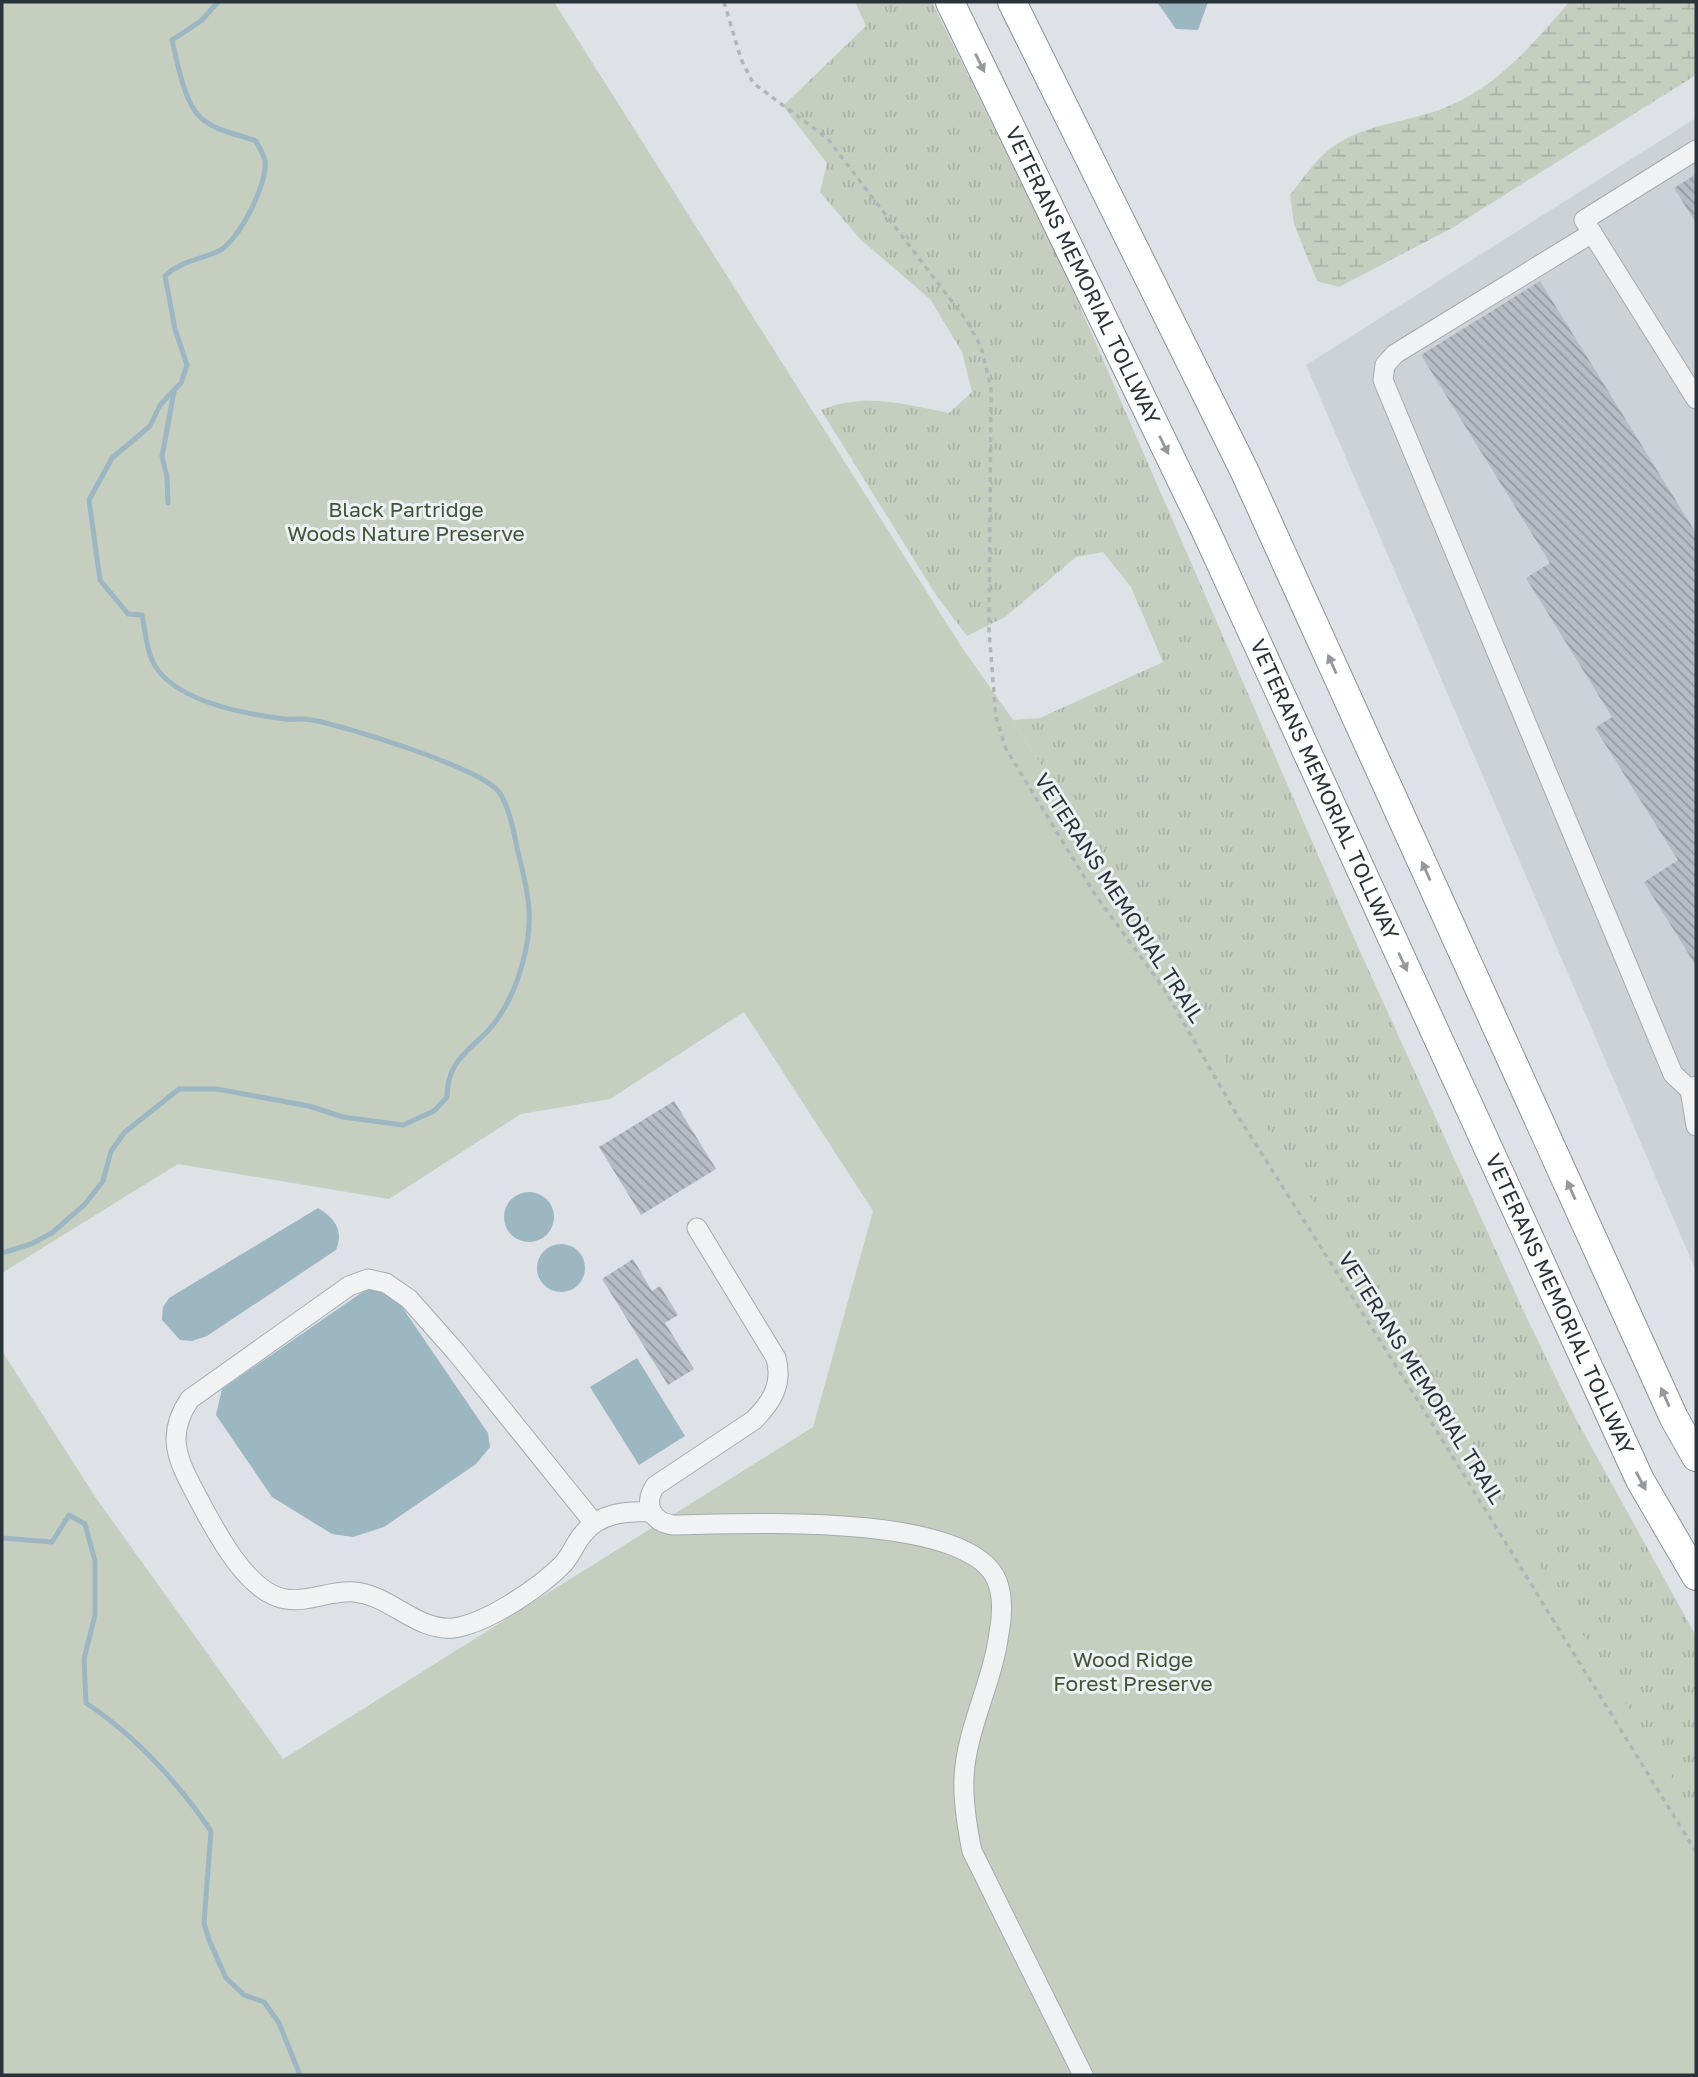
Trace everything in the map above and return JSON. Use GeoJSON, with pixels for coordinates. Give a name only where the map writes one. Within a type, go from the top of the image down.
{"type":"FeatureCollection","features":[{"type":"Feature","properties":{"kind":"highway","name":"VETERANS MEMORIAL TOLLWAY"},"geometry":{"type":"LineString","coordinates":[[950,2],[1205,528],[1640,1480],[1696,1576]]}},
{"type":"Feature","properties":{"kind":"highway"},"geometry":{"type":"LineString","coordinates":[[1012,2],[1244,470],[1668,1405],[1696,1457]]}},
{"type":"Feature","properties":{"kind":"lane"},"geometry":{"type":"LineString","coordinates":[[1696,150],[1584,220],[1696,399]]}},
{"type":"Feature","properties":{"kind":"lane"},"geometry":{"type":"LineString","coordinates":[[1592,233],[1395,354],[1385,365],[1383,380],[1673,1074],[1693,1088],[1696,1126]]}},
{"type":"Feature","properties":{"kind":"lane"},"geometry":{"type":"LineString","coordinates":[[697,1228],[776,1358],[780,1373],[768,1405],[754,1420],[655,1486],[648,1501],[651,1512],[662,1523],[674,1525],[839,1525],[909,1534],[956,1545],[978,1558],[996,1579],[1001,1599],[999,1634],[964,1776],[965,1817],[972,1851],[1083,2075]]}},
{"type":"Feature","properties":{"kind":"lane"},"geometry":{"type":"LineString","coordinates":[[594,1523],[456,1352],[409,1299],[386,1283],[368,1279],[349,1286],[190,1399],[179,1414],[174,1431],[179,1454],[193,1489],[221,1541],[261,1587],[285,1600],[342,1590],[359,1592],[431,1626],[450,1628],[469,1625],[506,1606],[550,1576],[594,1523],[627,1511],[651,1512]]}},
{"type":"Feature","properties":{"kind":"path","name":"VETERANS MEMORIAL TRAIL"},"geometry":{"type":"LineString","coordinates":[[724,2],[741,59],[753,83],[827,138],[967,321],[982,347],[991,388],[989,631],[996,718],[1006,749],[1096,896],[1163,987],[1234,1110],[1422,1406],[1696,1852]]}},
{"type":"Feature","properties":{"kind":"shaded area"},"geometry":{"type":"Polygon","coordinates":[[[1696,118],[1696,1271],[1306,365],[1696,118]]]}},
{"type":"Feature","properties":{"kind":"green space","name":"Wood Ridge Forest Preserve"},"geometry":{"type":"Polygon","coordinates":[[[2,2],[554,2],[961,646],[1013,720],[1696,1816],[1696,2075],[2,2075],[2,1351],[96,1498],[283,1759],[813,1427],[873,1211],[744,1012],[610,1099],[521,1114],[389,1199],[178,1164],[2,1273],[2,2]]]}},
{"type":"Feature","properties":{"kind":"green space"},"geometry":{"type":"Polygon","coordinates":[[[855,2],[932,2],[1064,270],[1354,938],[1523,1310],[1576,1419],[1696,1636],[1696,2075],[1058,792],[1013,720],[1040,718],[1163,662],[1131,587],[1103,552],[1076,557],[1005,617],[967,636],[936,595],[821,410],[853,402],[885,401],[949,413],[972,392],[962,352],[930,299],[860,239],[820,192],[827,163],[783,106],[866,26],[855,2]]]}},
{"type":"Feature","properties":{"kind":"green space"},"geometry":{"type":"Polygon","coordinates":[[[1569,2],[1696,2],[1696,75],[1452,228],[1339,287],[1317,281],[1294,224],[1290,195],[1315,163],[1338,143],[1368,129],[1433,112],[1484,87],[1529,47],[1569,2]]]}},
{"type":"Feature","properties":{"kind":"water"},"geometry":{"type":"Polygon","coordinates":[[[1157,2],[1208,2],[1198,30],[1176,29],[1157,2]]]}},
{"type":"Feature","properties":{"kind":"water"},"geometry":{"type":"Polygon","coordinates":[[[529,1192],[547,1199],[554,1217],[547,1235],[529,1242],[511,1235],[504,1217],[511,1199],[529,1192]]]}},
{"type":"Feature","properties":{"kind":"water"},"geometry":{"type":"Polygon","coordinates":[[[318,1208],[329,1216],[336,1226],[339,1237],[336,1250],[207,1336],[192,1341],[180,1340],[162,1320],[163,1307],[169,1298],[318,1208]]]}},
{"type":"Feature","properties":{"kind":"water"},"geometry":{"type":"Polygon","coordinates":[[[561,1244],[578,1251],[585,1268],[578,1285],[561,1292],[544,1285],[537,1268],[544,1251],[561,1244]]]}},
{"type":"Feature","properties":{"kind":"water"},"geometry":{"type":"Polygon","coordinates":[[[376,1288],[400,1304],[488,1433],[490,1447],[476,1464],[384,1527],[353,1537],[332,1534],[272,1497],[216,1415],[222,1389],[364,1291],[376,1288]]]}},
{"type":"Feature","properties":{"kind":"water"},"geometry":{"type":"Polygon","coordinates":[[[637,1358],[685,1436],[639,1465],[590,1387],[637,1358]]]}},
{"type":"Feature","properties":{"kind":"building"},"geometry":{"type":"Polygon","coordinates":[[[1696,174],[1696,223],[1674,188],[1696,174]]]}},
{"type":"Feature","properties":{"kind":"building"},"geometry":{"type":"Polygon","coordinates":[[[1540,281],[1696,533],[1696,966],[1644,882],[1678,860],[1595,728],[1612,717],[1526,578],[1550,563],[1421,355],[1540,281]]]}},
{"type":"Feature","properties":{"kind":"building"},"geometry":{"type":"Polygon","coordinates":[[[674,1101],[716,1169],[641,1215],[599,1147],[674,1101]]]}},
{"type":"Feature","properties":{"kind":"building"},"geometry":{"type":"Polygon","coordinates":[[[633,1259],[652,1291],[660,1286],[678,1315],[665,1323],[694,1369],[668,1385],[602,1279],[633,1259]]]}},
{"type":"Feature","properties":{"kind":"waterway"},"geometry":{"type":"LineString","coordinates":[[2,1253],[31,1244],[52,1233],[85,1204],[103,1181],[111,1151],[125,1132],[179,1089],[217,1089],[309,1106],[343,1117],[403,1125],[434,1111],[447,1097],[449,1082],[459,1060],[502,1012],[514,989],[526,949],[529,922],[526,887],[511,819],[499,792],[467,771],[381,739],[312,720],[250,714],[212,704],[176,687],[163,676],[153,662],[142,615],[128,614],[100,580],[89,500],[112,458],[150,426],[160,405],[181,383],[187,365],[175,329],[165,276],[177,267],[219,251],[227,245],[251,210],[265,171],[265,161],[256,141],[206,122],[194,110],[182,81],[172,40],[201,21],[218,2]]}},
{"type":"Feature","properties":{"kind":"waterway"},"geometry":{"type":"LineString","coordinates":[[168,503],[167,477],[162,456],[174,392]]}},
{"type":"Feature","properties":{"kind":"waterway"},"geometry":{"type":"LineString","coordinates":[[2,1538],[52,1542],[69,1515],[85,1524],[95,1561],[95,1615],[84,1659],[86,1703],[139,1745],[184,1794],[211,1831],[204,1923],[209,1940],[226,1978],[244,1995],[264,2002],[279,2023],[300,2075]]}},
{"type":"Feature","properties":{"kind":"park label","name":"Black Partridge Woods Nature Preserve"},"geometry":{"type":"Point","coordinates":[406,522]}}]}
